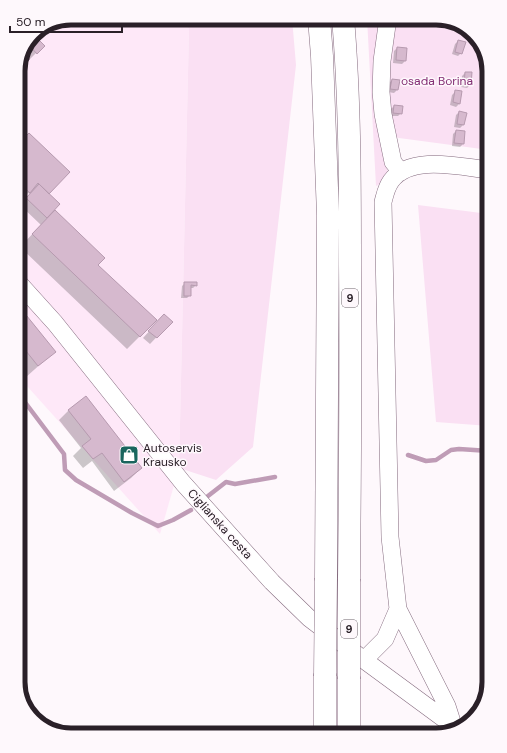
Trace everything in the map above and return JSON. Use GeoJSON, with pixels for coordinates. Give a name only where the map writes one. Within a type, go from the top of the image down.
{"type":"FeatureCollection","features":[{"type":"Feature","properties":{"kind":"main road","name":"9"},"geometry":{"type":"LineString","coordinates":[[320,25],[328,215],[325,728]]}},
{"type":"Feature","properties":{"kind":"main road","name":"9"},"geometry":{"type":"LineString","coordinates":[[343,25],[348,106],[350,215],[351,398],[349,728]]}},
{"type":"Feature","properties":{"kind":"street"},"geometry":{"type":"LineString","coordinates":[[387,25],[382,69],[382,114],[393,162],[401,172]]}},
{"type":"Feature","properties":{"kind":"street"},"geometry":{"type":"LineString","coordinates":[[454,725],[447,706],[398,609],[390,537],[383,202],[391,181],[401,172],[414,167],[424,164],[437,164],[482,169]]}},
{"type":"Feature","properties":{"kind":"street","name":"Ciglianska cesta"},"geometry":{"type":"LineString","coordinates":[[25,290],[55,323],[183,483],[272,582],[309,618],[453,725]]}},
{"type":"Feature","properties":{"kind":"street"},"geometry":{"type":"LineString","coordinates":[[364,660],[385,639],[398,609]]}},
{"type":"Feature","properties":{"kind":"shaded area"},"geometry":{"type":"Polygon","coordinates":[[[65,25],[185,25],[189,29],[179,468],[160,534],[25,384],[25,68],[30,50],[34,43],[48,31],[65,25]]]}},
{"type":"Feature","properties":{"kind":"green space"},"geometry":{"type":"Polygon","coordinates":[[[185,25],[293,25],[296,65],[253,447],[216,480],[179,468],[189,29],[185,25]]]}},
{"type":"Feature","properties":{"kind":"green space","name":"osada Borina"},"geometry":{"type":"Polygon","coordinates":[[[367,25],[439,25],[451,27],[459,31],[473,43],[479,53],[482,65],[482,149],[384,136],[388,180],[376,186],[367,25]]]}},
{"type":"Feature","properties":{"kind":"green space"},"geometry":{"type":"Polygon","coordinates":[[[418,205],[482,213],[482,425],[436,422],[418,205]]]}},
{"type":"Feature","properties":{"kind":"building"},"geometry":{"type":"Polygon","coordinates":[[[38,39],[45,46],[37,54],[31,48],[38,39]]]}},
{"type":"Feature","properties":{"kind":"building"},"geometry":{"type":"Polygon","coordinates":[[[458,40],[466,42],[462,54],[455,52],[458,40]]]}},
{"type":"Feature","properties":{"kind":"building"},"geometry":{"type":"Polygon","coordinates":[[[397,47],[407,48],[406,61],[396,60],[397,47]]]}},
{"type":"Feature","properties":{"kind":"building"},"geometry":{"type":"Polygon","coordinates":[[[465,72],[472,72],[471,85],[464,84],[465,72]]]}},
{"type":"Feature","properties":{"kind":"building"},"geometry":{"type":"Polygon","coordinates":[[[392,79],[400,80],[398,90],[390,89],[392,79]]]}},
{"type":"Feature","properties":{"kind":"building"},"geometry":{"type":"Polygon","coordinates":[[[455,90],[462,91],[460,104],[453,102],[455,90]]]}},
{"type":"Feature","properties":{"kind":"building"},"geometry":{"type":"Polygon","coordinates":[[[394,105],[403,106],[402,114],[393,113],[394,105]]]}},
{"type":"Feature","properties":{"kind":"building"},"geometry":{"type":"Polygon","coordinates":[[[459,111],[467,113],[464,125],[457,124],[459,111]]]}},
{"type":"Feature","properties":{"kind":"building"},"geometry":{"type":"Polygon","coordinates":[[[456,130],[465,131],[464,144],[454,143],[456,130]]]}},
{"type":"Feature","properties":{"kind":"building"},"geometry":{"type":"Polygon","coordinates":[[[29,133],[70,172],[49,194],[38,183],[30,193],[25,188],[25,137],[29,133]]]}},
{"type":"Feature","properties":{"kind":"building"},"geometry":{"type":"Polygon","coordinates":[[[39,184],[60,204],[47,218],[26,198],[39,184]]]}},
{"type":"Feature","properties":{"kind":"building"},"geometry":{"type":"Polygon","coordinates":[[[55,210],[105,258],[98,265],[157,320],[140,337],[32,234],[55,210]]]}},
{"type":"Feature","properties":{"kind":"building"},"geometry":{"type":"Polygon","coordinates":[[[184,282],[197,282],[197,286],[191,285],[191,296],[184,296],[184,282]]]}},
{"type":"Feature","properties":{"kind":"building"},"geometry":{"type":"Polygon","coordinates":[[[25,314],[56,352],[38,366],[25,350],[25,314]]]}},
{"type":"Feature","properties":{"kind":"building"},"geometry":{"type":"Polygon","coordinates":[[[164,314],[173,322],[157,338],[148,331],[164,314]]]}},
{"type":"Feature","properties":{"kind":"building"},"geometry":{"type":"Polygon","coordinates":[[[86,396],[142,468],[124,482],[102,453],[93,459],[82,446],[91,439],[68,410],[86,396]]]}},
{"type":"Feature","properties":{"kind":"waterway"},"geometry":{"type":"LineString","coordinates":[[25,402],[64,454],[65,470],[76,480],[132,513],[158,526],[191,510]]}},
{"type":"Feature","properties":{"kind":"waterway"},"geometry":{"type":"LineString","coordinates":[[408,455],[426,461],[436,460],[451,450],[482,451]]}},
{"type":"Feature","properties":{"kind":"waterway"},"geometry":{"type":"LineString","coordinates":[[208,496],[226,482],[235,484],[275,477]]}},
{"type":"Feature","properties":{"kind":"place","name":"Autoservis Krausko"},"geometry":{"type":"Point","coordinates":[129,455]}}]}
